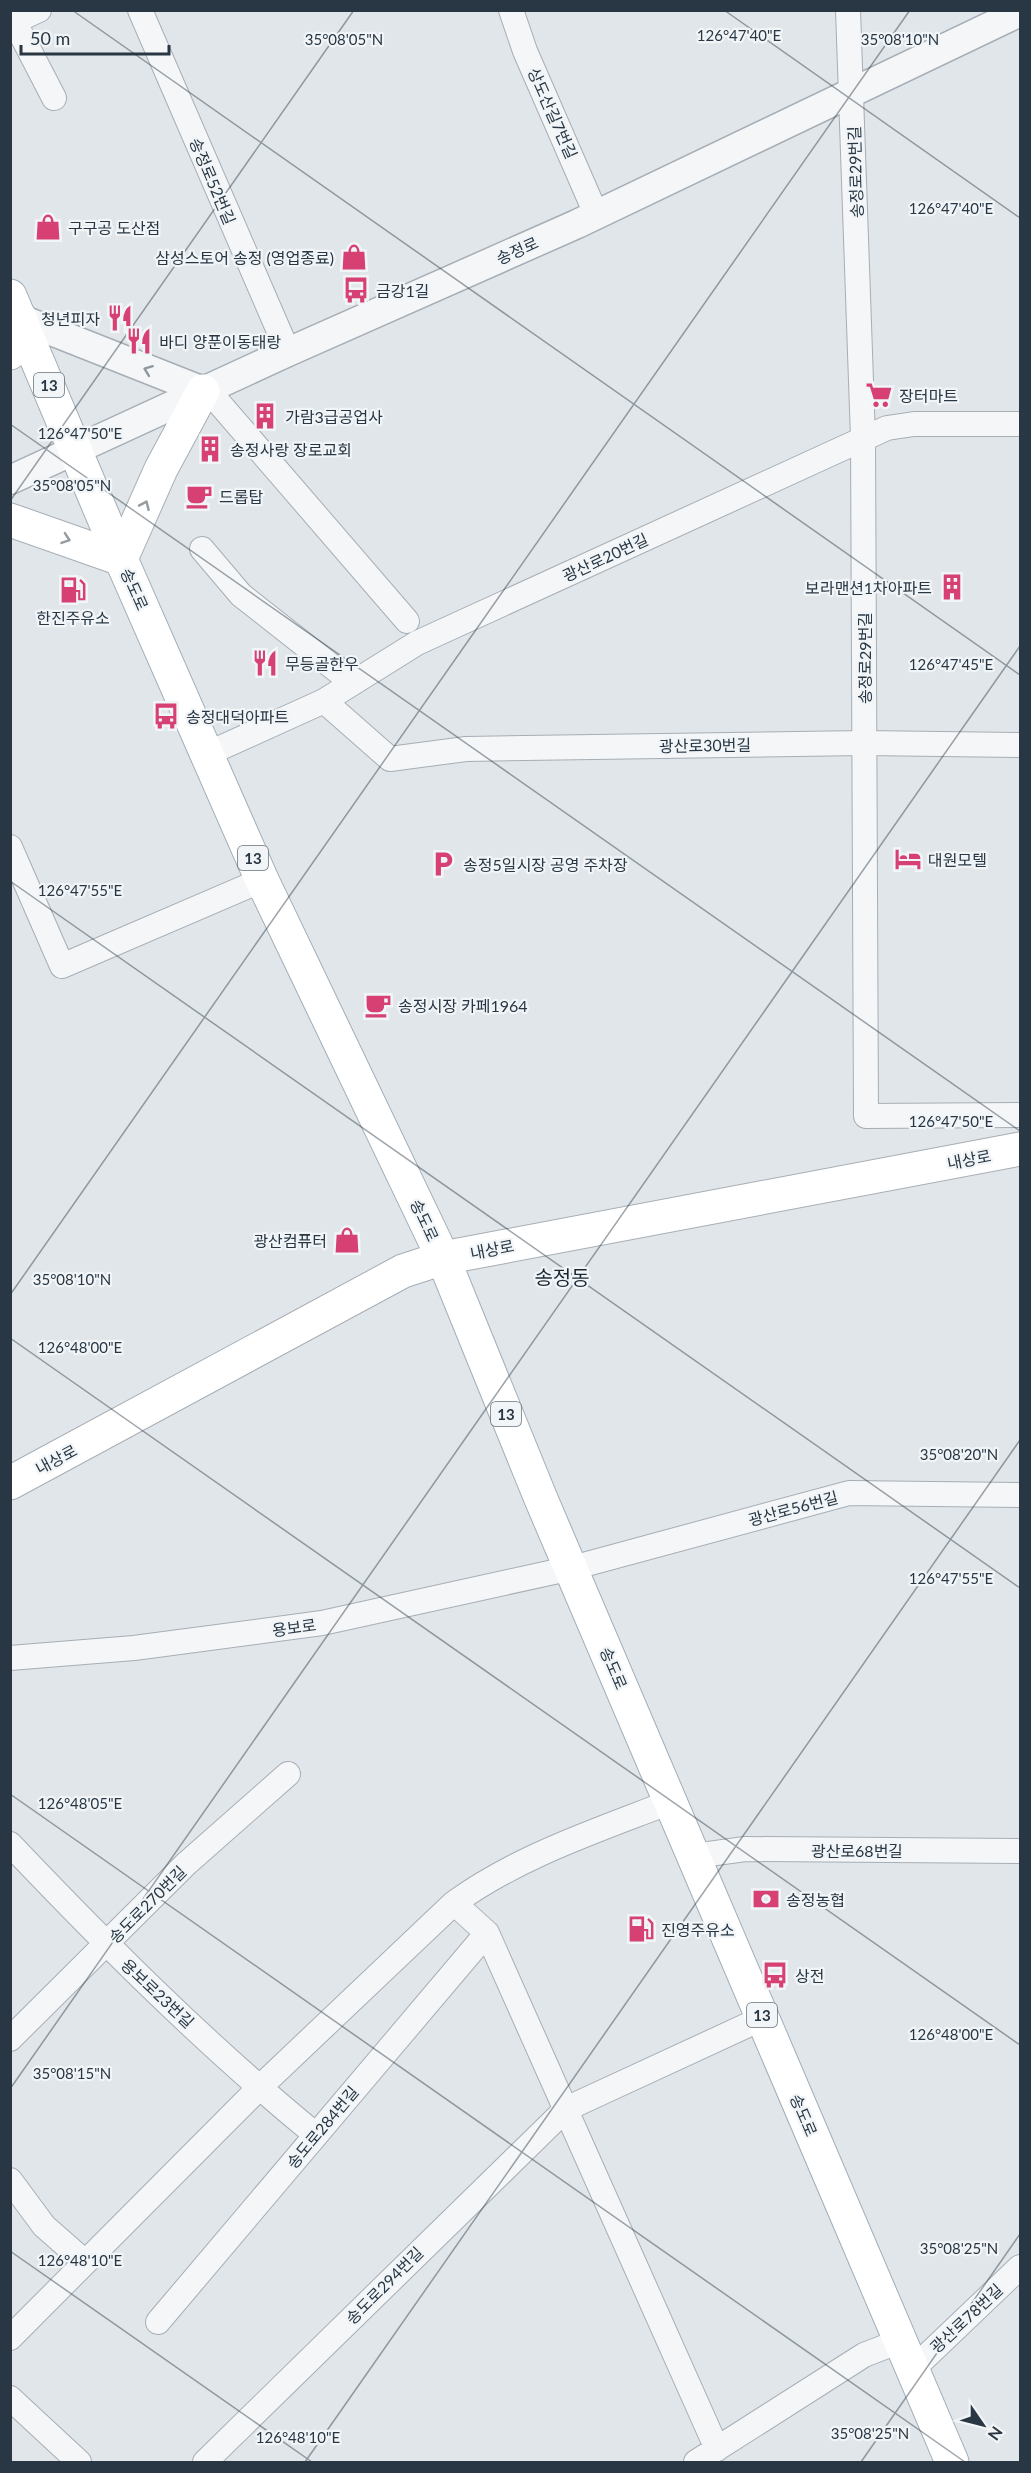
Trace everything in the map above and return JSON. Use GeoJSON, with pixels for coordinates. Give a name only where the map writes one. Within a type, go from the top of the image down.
{"type":"FeatureCollection","features":[{"type":"Feature","properties":{"kind":"main road"},"geometry":{"type":"LineString","coordinates":[[10,353],[16,308]]}},
{"type":"Feature","properties":{"kind":"main road","name":"송도로"},"geometry":{"type":"LineString","coordinates":[[16,308],[262,880],[443,1258],[541,1499],[952,2463]]}},
{"type":"Feature","properties":{"kind":"main road"},"geometry":{"type":"LineString","coordinates":[[10,520],[122,559],[161,469],[205,390]]}},
{"type":"Feature","properties":{"kind":"main road","name":"내상로"},"geometry":{"type":"LineString","coordinates":[[10,1483],[403,1270],[443,1258],[1020,1149]]}},
{"type":"Feature","properties":{"kind":"street"},"geometry":{"type":"LineString","coordinates":[[39,10],[13,17],[54,98]]}},
{"type":"Feature","properties":{"kind":"street","name":"송정로52번길"},"geometry":{"type":"LineString","coordinates":[[140,10],[288,352]]}},
{"type":"Feature","properties":{"kind":"street","name":"상도산길7번길"},"geometry":{"type":"LineString","coordinates":[[511,10],[525,51],[596,214]]}},
{"type":"Feature","properties":{"kind":"street","name":"송정로29번길"},"geometry":{"type":"LineString","coordinates":[[848,10],[863,438],[866,1116],[1020,1115]]}},
{"type":"Feature","properties":{"kind":"street","name":"송정로"},"geometry":{"type":"LineString","coordinates":[[10,480],[596,214],[1020,12]]}},
{"type":"Feature","properties":{"kind":"street"},"geometry":{"type":"LineString","coordinates":[[16,308],[205,390],[407,621]]}},
{"type":"Feature","properties":{"kind":"street","name":"광산로20번길"},"geometry":{"type":"LineString","coordinates":[[207,754],[324,701],[417,643],[887,428],[914,424],[1020,424]]}},
{"type":"Feature","properties":{"kind":"street"},"geometry":{"type":"LineString","coordinates":[[202,549],[241,595],[353,683]]}},
{"type":"Feature","properties":{"kind":"street","name":"광산로30번길"},"geometry":{"type":"LineString","coordinates":[[324,701],[390,759],[466,749],[864,743],[1020,745]]}},
{"type":"Feature","properties":{"kind":"street"},"geometry":{"type":"LineString","coordinates":[[10,847],[62,966],[262,880]]}},
{"type":"Feature","properties":{"kind":"street","name":"광산로56번길"},"geometry":{"type":"LineString","coordinates":[[572,1568],[849,1493],[1020,1496]]}},
{"type":"Feature","properties":{"kind":"street","name":"용보로"},"geometry":{"type":"LineString","coordinates":[[10,1658],[134,1648],[322,1623],[572,1568]]}},
{"type":"Feature","properties":{"kind":"street","name":"송도로270번길"},"geometry":{"type":"LineString","coordinates":[[10,2039],[186,1864],[288,1774]]}},
{"type":"Feature","properties":{"kind":"street"},"geometry":{"type":"LineString","coordinates":[[10,2338],[258,2088],[454,1903],[486,1880],[541,1853],[670,1802]]}},
{"type":"Feature","properties":{"kind":"street","name":"용보로23번길"},"geometry":{"type":"LineString","coordinates":[[10,1844],[107,1944],[258,2088],[316,2135]]}},
{"type":"Feature","properties":{"kind":"street","name":"광산로68번길"},"geometry":{"type":"LineString","coordinates":[[694,1856],[745,1849],[1020,1851]]}},
{"type":"Feature","properties":{"kind":"street"},"geometry":{"type":"LineString","coordinates":[[454,1903],[487,1933],[717,2449]]}},
{"type":"Feature","properties":{"kind":"street","name":"송도로284번길"},"geometry":{"type":"LineString","coordinates":[[158,2322],[487,1933]]}},
{"type":"Feature","properties":{"kind":"street","name":"송도로294번길"},"geometry":{"type":"LineString","coordinates":[[205,2463],[566,2109],[763,2018]]}},
{"type":"Feature","properties":{"kind":"street"},"geometry":{"type":"LineString","coordinates":[[10,2180],[44,2226],[84,2262]]}},
{"type":"Feature","properties":{"kind":"street","name":"광산로78번길"},"geometry":{"type":"LineString","coordinates":[[906,2356],[1020,2267]]}},
{"type":"Feature","properties":{"kind":"street"},"geometry":{"type":"LineString","coordinates":[[696,2463],[864,2355],[906,2356]]}},
{"type":"Feature","properties":{"kind":"street"},"geometry":{"type":"LineString","coordinates":[[10,2398],[79,2463]]}},
{"type":"Feature","properties":{"kind":"place","name":"구구공 도산점"},"geometry":{"type":"Point","coordinates":[48,227]}},
{"type":"Feature","properties":{"kind":"place","name":"삼성스토어 송정 (영업종료)"},"geometry":{"type":"Point","coordinates":[354,257]}},
{"type":"Feature","properties":{"kind":"place","name":"금강1길"},"geometry":{"type":"Point","coordinates":[356,290]}},
{"type":"Feature","properties":{"kind":"place","name":"청년피자"},"geometry":{"type":"Point","coordinates":[120,318]}},
{"type":"Feature","properties":{"kind":"place","name":"바디 양푼이동태랑"},"geometry":{"type":"Point","coordinates":[139,341]}},
{"type":"Feature","properties":{"kind":"place","name":"장터마트"},"geometry":{"type":"Point","coordinates":[879,395]}},
{"type":"Feature","properties":{"kind":"place","name":"가람3급공업사"},"geometry":{"type":"Point","coordinates":[265,416]}},
{"type":"Feature","properties":{"kind":"place","name":"송정사랑 장로교회"},"geometry":{"type":"Point","coordinates":[210,449]}},
{"type":"Feature","properties":{"kind":"place","name":"드롭탑"},"geometry":{"type":"Point","coordinates":[199,496]}},
{"type":"Feature","properties":{"kind":"place","name":"보라맨션1차아파트"},"geometry":{"type":"Point","coordinates":[952,587]}},
{"type":"Feature","properties":{"kind":"place","name":"한진주유소"},"geometry":{"type":"Point","coordinates":[73,590]}},
{"type":"Feature","properties":{"kind":"place","name":"무등골한우"},"geometry":{"type":"Point","coordinates":[265,663]}},
{"type":"Feature","properties":{"kind":"place","name":"송정대덕아파트"},"geometry":{"type":"Point","coordinates":[166,716]}},
{"type":"Feature","properties":{"kind":"place","name":"대원모텔"},"geometry":{"type":"Point","coordinates":[908,859]}},
{"type":"Feature","properties":{"kind":"place","name":"송정5일시장 공영 주차장"},"geometry":{"type":"Point","coordinates":[443,864]}},
{"type":"Feature","properties":{"kind":"place","name":"송정시장 카페1964"},"geometry":{"type":"Point","coordinates":[378,1005]}},
{"type":"Feature","properties":{"kind":"place","name":"광산컴퓨터"},"geometry":{"type":"Point","coordinates":[347,1240]}},
{"type":"Feature","properties":{"kind":"place","name":"송정농협"},"geometry":{"type":"Point","coordinates":[766,1899]}},
{"type":"Feature","properties":{"kind":"place","name":"진영주유소"},"geometry":{"type":"Point","coordinates":[641,1929]}},
{"type":"Feature","properties":{"kind":"place","name":"상전"},"geometry":{"type":"Point","coordinates":[775,1975]}},
{"type":"Feature","properties":{"kind":"district","name":"송정동"},"geometry":{"type":"Point","coordinates":[562,1277]}}]}
